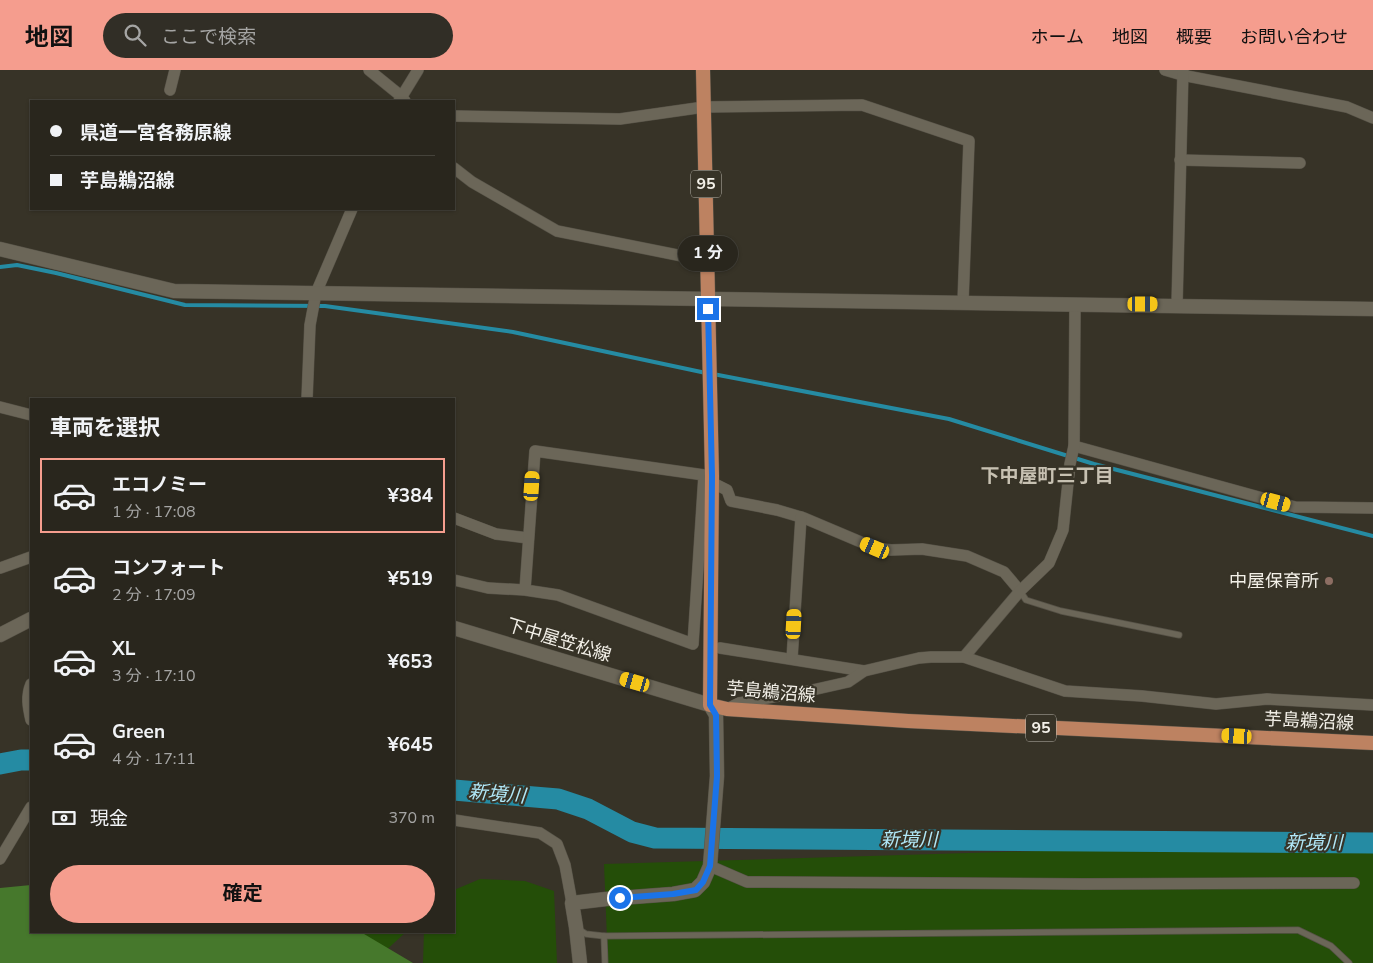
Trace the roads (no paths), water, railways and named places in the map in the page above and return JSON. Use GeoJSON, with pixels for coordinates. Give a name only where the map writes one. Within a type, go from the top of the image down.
{"type":"FeatureCollection","features":[{"type":"Feature","properties":{"kind":"main road","name":"芋島鵜沼線"},"geometry":{"type":"LineString","coordinates":[[703,70],[710,374],[710,705],[727,709],[937,722],[1373,743]]}},
{"type":"Feature","properties":{"kind":"street"},"geometry":{"type":"LineString","coordinates":[[170,90],[174,70]]}},
{"type":"Feature","properties":{"kind":"street"},"geometry":{"type":"LineString","coordinates":[[369,70],[402,99],[418,70]]}},
{"type":"Feature","properties":{"kind":"street"},"geometry":{"type":"LineString","coordinates":[[1165,70],[1346,107],[1373,118]]}},
{"type":"Feature","properties":{"kind":"street"},"geometry":{"type":"LineString","coordinates":[[1177,305],[1182,73]]}},
{"type":"Feature","properties":{"kind":"street"},"geometry":{"type":"LineString","coordinates":[[455,116],[620,119],[704,107],[862,105],[969,141],[963,302]]}},
{"type":"Feature","properties":{"kind":"street"},"geometry":{"type":"LineString","coordinates":[[1180,160],[1300,163]]}},
{"type":"Feature","properties":{"kind":"street"},"geometry":{"type":"LineString","coordinates":[[455,169],[472,182],[557,231],[707,262]]}},
{"type":"Feature","properties":{"kind":"street"},"geometry":{"type":"LineString","coordinates":[[307,398],[310,325],[316,293],[352,210]]}},
{"type":"Feature","properties":{"kind":"street"},"geometry":{"type":"LineString","coordinates":[[0,249],[174,291],[1373,309]]}},
{"type":"Feature","properties":{"kind":"street"},"geometry":{"type":"LineString","coordinates":[[964,657],[1020,591],[1049,563],[1063,530],[1072,452],[1075,304]]}},
{"type":"Feature","properties":{"kind":"street"},"geometry":{"type":"LineString","coordinates":[[0,407],[30,415]]}},
{"type":"Feature","properties":{"kind":"street"},"geometry":{"type":"LineString","coordinates":[[524,590],[535,451],[709,478],[726,490],[731,501],[778,510],[800,517],[875,548],[891,550],[922,549],[967,556],[1004,572],[1020,591]]}},
{"type":"Feature","properties":{"kind":"street"},"geometry":{"type":"LineString","coordinates":[[1072,452],[1295,507],[1373,508]]}},
{"type":"Feature","properties":{"kind":"street"},"geometry":{"type":"LineString","coordinates":[[455,580],[488,588],[524,590],[558,596],[693,644],[709,478]]}},
{"type":"Feature","properties":{"kind":"street"},"geometry":{"type":"LineString","coordinates":[[792,659],[800,517]]}},
{"type":"Feature","properties":{"kind":"street"},"geometry":{"type":"LineString","coordinates":[[455,518],[496,534],[528,538]]}},
{"type":"Feature","properties":{"kind":"street"},"geometry":{"type":"LineString","coordinates":[[0,568],[30,557]]}},
{"type":"Feature","properties":{"kind":"street"},"geometry":{"type":"LineString","coordinates":[[0,634],[30,619]]}},
{"type":"Feature","properties":{"kind":"street","name":"下中屋笠松線"},"geometry":{"type":"LineString","coordinates":[[455,628],[710,705]]}},
{"type":"Feature","properties":{"kind":"street"},"geometry":{"type":"LineString","coordinates":[[720,648],[864,671]]}},
{"type":"Feature","properties":{"kind":"street"},"geometry":{"type":"LineString","coordinates":[[727,709],[739,703],[848,682],[864,671],[919,658],[964,657],[1065,691],[1142,696],[1216,704],[1267,699],[1373,705]]}},
{"type":"Feature","properties":{"kind":"street"},"geometry":{"type":"LineString","coordinates":[[30,687],[28,692],[30,715]]}},
{"type":"Feature","properties":{"kind":"street"},"geometry":{"type":"LineString","coordinates":[[572,903],[606,898],[673,894],[696,890],[703,882],[710,866],[717,776],[716,715],[710,705]]}},
{"type":"Feature","properties":{"kind":"street"},"geometry":{"type":"LineString","coordinates":[[0,859],[30,809]]}},
{"type":"Feature","properties":{"kind":"street"},"geometry":{"type":"LineString","coordinates":[[455,820],[540,833],[557,844],[565,865],[580,963]]}},
{"type":"Feature","properties":{"kind":"street"},"geometry":{"type":"LineString","coordinates":[[710,866],[747,882],[1354,883]]}},
{"type":"Feature","properties":{"kind":"lane"},"geometry":{"type":"LineString","coordinates":[[1020,591],[1026,600],[1061,611],[1179,635]]}},
{"type":"Feature","properties":{"kind":"lane"},"geometry":{"type":"LineString","coordinates":[[576,927],[586,934],[604,936],[1298,930],[1331,946],[1349,963]]}},
{"type":"Feature","properties":{"kind":"lane"},"geometry":{"type":"LineString","coordinates":[[604,936],[604,963]]}},
{"type":"Feature","properties":{"kind":"waterway"},"geometry":{"type":"LineString","coordinates":[[0,267],[17,265],[56,273],[185,305],[325,306],[513,332],[706,373]]}},
{"type":"Feature","properties":{"kind":"waterway"},"geometry":{"type":"LineString","coordinates":[[713,374],[949,419],[1094,464],[1373,536]]}},
{"type":"Feature","properties":{"kind":"waterway","name":"新境川"},"geometry":{"type":"LineString","coordinates":[[0,764],[30,760]]}},
{"type":"Feature","properties":{"kind":"waterway","name":"新境川"},"geometry":{"type":"LineString","coordinates":[[455,790],[558,799],[588,809],[632,832],[655,838],[1373,843]]}},
{"type":"Feature","properties":{"kind":"place","name":"中屋保育所"},"geometry":{"type":"Point","coordinates":[1329,581]}},
{"type":"Feature","properties":{"kind":"district","name":"下中屋町三丁目"},"geometry":{"type":"Point","coordinates":[1047,476]}}]}
